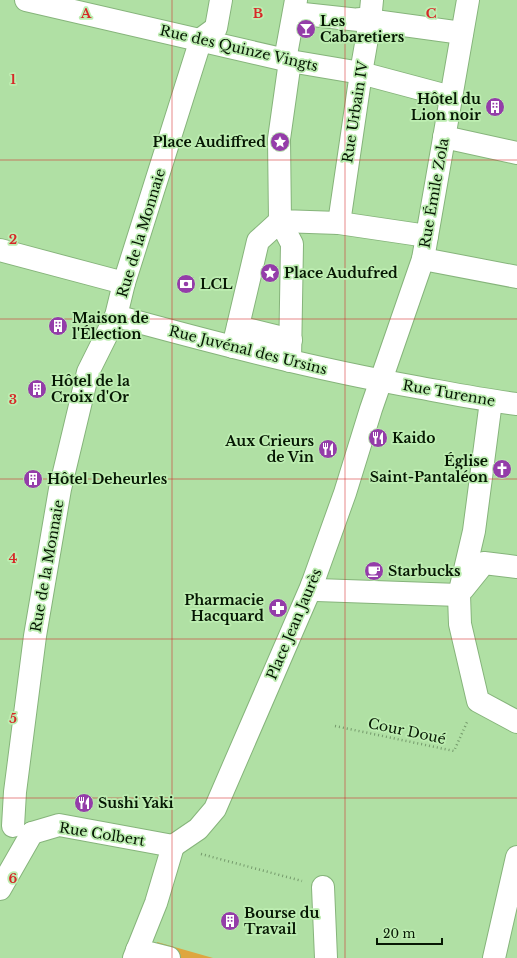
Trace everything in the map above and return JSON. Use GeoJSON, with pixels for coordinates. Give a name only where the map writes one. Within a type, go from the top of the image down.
{"type":"FeatureCollection","features":[{"type":"Feature","properties":{"kind":"street","name":"Rue des Quinze Vingts"},"geometry":{"type":"LineString","coordinates":[[26,0],[288,60],[361,73],[451,97]]}},
{"type":"Feature","properties":{"kind":"street"},"geometry":{"type":"LineString","coordinates":[[201,39],[216,28],[221,0]]}},
{"type":"Feature","properties":{"kind":"street","name":"Rue Émile Zola"},"geometry":{"type":"LineString","coordinates":[[381,382],[423,259],[468,0]]}},
{"type":"Feature","properties":{"kind":"street"},"geometry":{"type":"LineString","coordinates":[[290,361],[292,244],[280,221],[279,138],[295,7],[365,15],[462,33]]}},
{"type":"Feature","properties":{"kind":"street","name":"Rue Urbain IV"},"geometry":{"type":"LineString","coordinates":[[339,223],[361,73],[365,15]]}},
{"type":"Feature","properties":{"kind":"street","name":"Rue de la Monnaie"},"geometry":{"type":"LineString","coordinates":[[15,827],[15,792],[35,636],[60,489],[88,372],[116,316],[124,283],[201,39]]}},
{"type":"Feature","properties":{"kind":"street"},"geometry":{"type":"LineString","coordinates":[[444,137],[517,153]]}},
{"type":"Feature","properties":{"kind":"street"},"geometry":{"type":"LineString","coordinates":[[290,340],[235,337],[258,241],[280,221],[339,223],[427,236]]}},
{"type":"Feature","properties":{"kind":"street"},"geometry":{"type":"LineString","coordinates":[[0,250],[124,283]]}},
{"type":"Feature","properties":{"kind":"street"},"geometry":{"type":"LineString","coordinates":[[423,259],[517,277]]}},
{"type":"Feature","properties":{"kind":"street","name":"Rue Juvénal des Ursins"},"geometry":{"type":"LineString","coordinates":[[116,316],[235,337],[290,361],[381,382]]}},
{"type":"Feature","properties":{"kind":"street","name":"Rue Turenne"},"geometry":{"type":"LineString","coordinates":[[381,382],[517,404]]}},
{"type":"Feature","properties":{"kind":"street","name":"Place Jean Jaurès"},"geometry":{"type":"LineString","coordinates":[[173,846],[198,829],[215,810],[312,585],[345,493],[381,382]]}},
{"type":"Feature","properties":{"kind":"street"},"geometry":{"type":"LineString","coordinates":[[491,401],[474,532],[459,595],[460,624],[478,701],[517,722]]}},
{"type":"Feature","properties":{"kind":"street"},"geometry":{"type":"LineString","coordinates":[[459,595],[484,563],[517,567]]}},
{"type":"Feature","properties":{"kind":"street"},"geometry":{"type":"LineString","coordinates":[[312,585],[317,590],[459,595]]}},
{"type":"Feature","properties":{"kind":"street","name":"Rue Colbert"},"geometry":{"type":"LineString","coordinates":[[15,827],[59,825],[173,846]]}},
{"type":"Feature","properties":{"kind":"street"},"geometry":{"type":"LineString","coordinates":[[0,889],[15,827]]}},
{"type":"Feature","properties":{"kind":"street"},"geometry":{"type":"LineString","coordinates":[[169,958],[135,954],[156,903],[173,846]]}},
{"type":"Feature","properties":{"kind":"street"},"geometry":{"type":"LineString","coordinates":[[494,958],[517,857]]}},
{"type":"Feature","properties":{"kind":"street"},"geometry":{"type":"LineString","coordinates":[[323,887],[326,958]]}},
{"type":"Feature","properties":{"kind":"path","name":"Cour Doué"},"geometry":{"type":"LineString","coordinates":[[335,726],[454,751],[470,717]]}},
{"type":"Feature","properties":{"kind":"path"},"geometry":{"type":"LineString","coordinates":[[173,846],[323,887]]}},
{"type":"Feature","properties":{"kind":"shaded area"},"geometry":{"type":"Polygon","coordinates":[[[157,942],[213,958],[156,958],[157,942]]]}},
{"type":"Feature","properties":{"kind":"place","name":"Les Cabaretiers"},"geometry":{"type":"Point","coordinates":[306,29]}},
{"type":"Feature","properties":{"kind":"place","name":"Hôtel du Lion noir"},"geometry":{"type":"Point","coordinates":[495,107]}},
{"type":"Feature","properties":{"kind":"place","name":"Place Audiffred"},"geometry":{"type":"Point","coordinates":[280,142]}},
{"type":"Feature","properties":{"kind":"place","name":"Place Audufred"},"geometry":{"type":"Point","coordinates":[270,273]}},
{"type":"Feature","properties":{"kind":"place","name":"LCL"},"geometry":{"type":"Point","coordinates":[186,284]}},
{"type":"Feature","properties":{"kind":"place","name":"Maison de l'Élection"},"geometry":{"type":"Point","coordinates":[58,326]}},
{"type":"Feature","properties":{"kind":"place","name":"Hôtel de la Croix d'Or"},"geometry":{"type":"Point","coordinates":[37,389]}},
{"type":"Feature","properties":{"kind":"place","name":"Kaido"},"geometry":{"type":"Point","coordinates":[378,438]}},
{"type":"Feature","properties":{"kind":"place","name":"Aux Crieurs de Vin"},"geometry":{"type":"Point","coordinates":[328,449]}},
{"type":"Feature","properties":{"kind":"place","name":"Église Saint-Pantaléon"},"geometry":{"type":"Point","coordinates":[502,469]}},
{"type":"Feature","properties":{"kind":"place","name":"Hôtel Deheurles"},"geometry":{"type":"Point","coordinates":[33,479]}},
{"type":"Feature","properties":{"kind":"place","name":"Starbucks"},"geometry":{"type":"Point","coordinates":[374,571]}},
{"type":"Feature","properties":{"kind":"place","name":"Pharmacie Hacquard"},"geometry":{"type":"Point","coordinates":[278,608]}},
{"type":"Feature","properties":{"kind":"place","name":"Sushi Yaki"},"geometry":{"type":"Point","coordinates":[84,803]}},
{"type":"Feature","properties":{"kind":"place","name":"Bourse du Travail"},"geometry":{"type":"Point","coordinates":[230,921]}}]}
